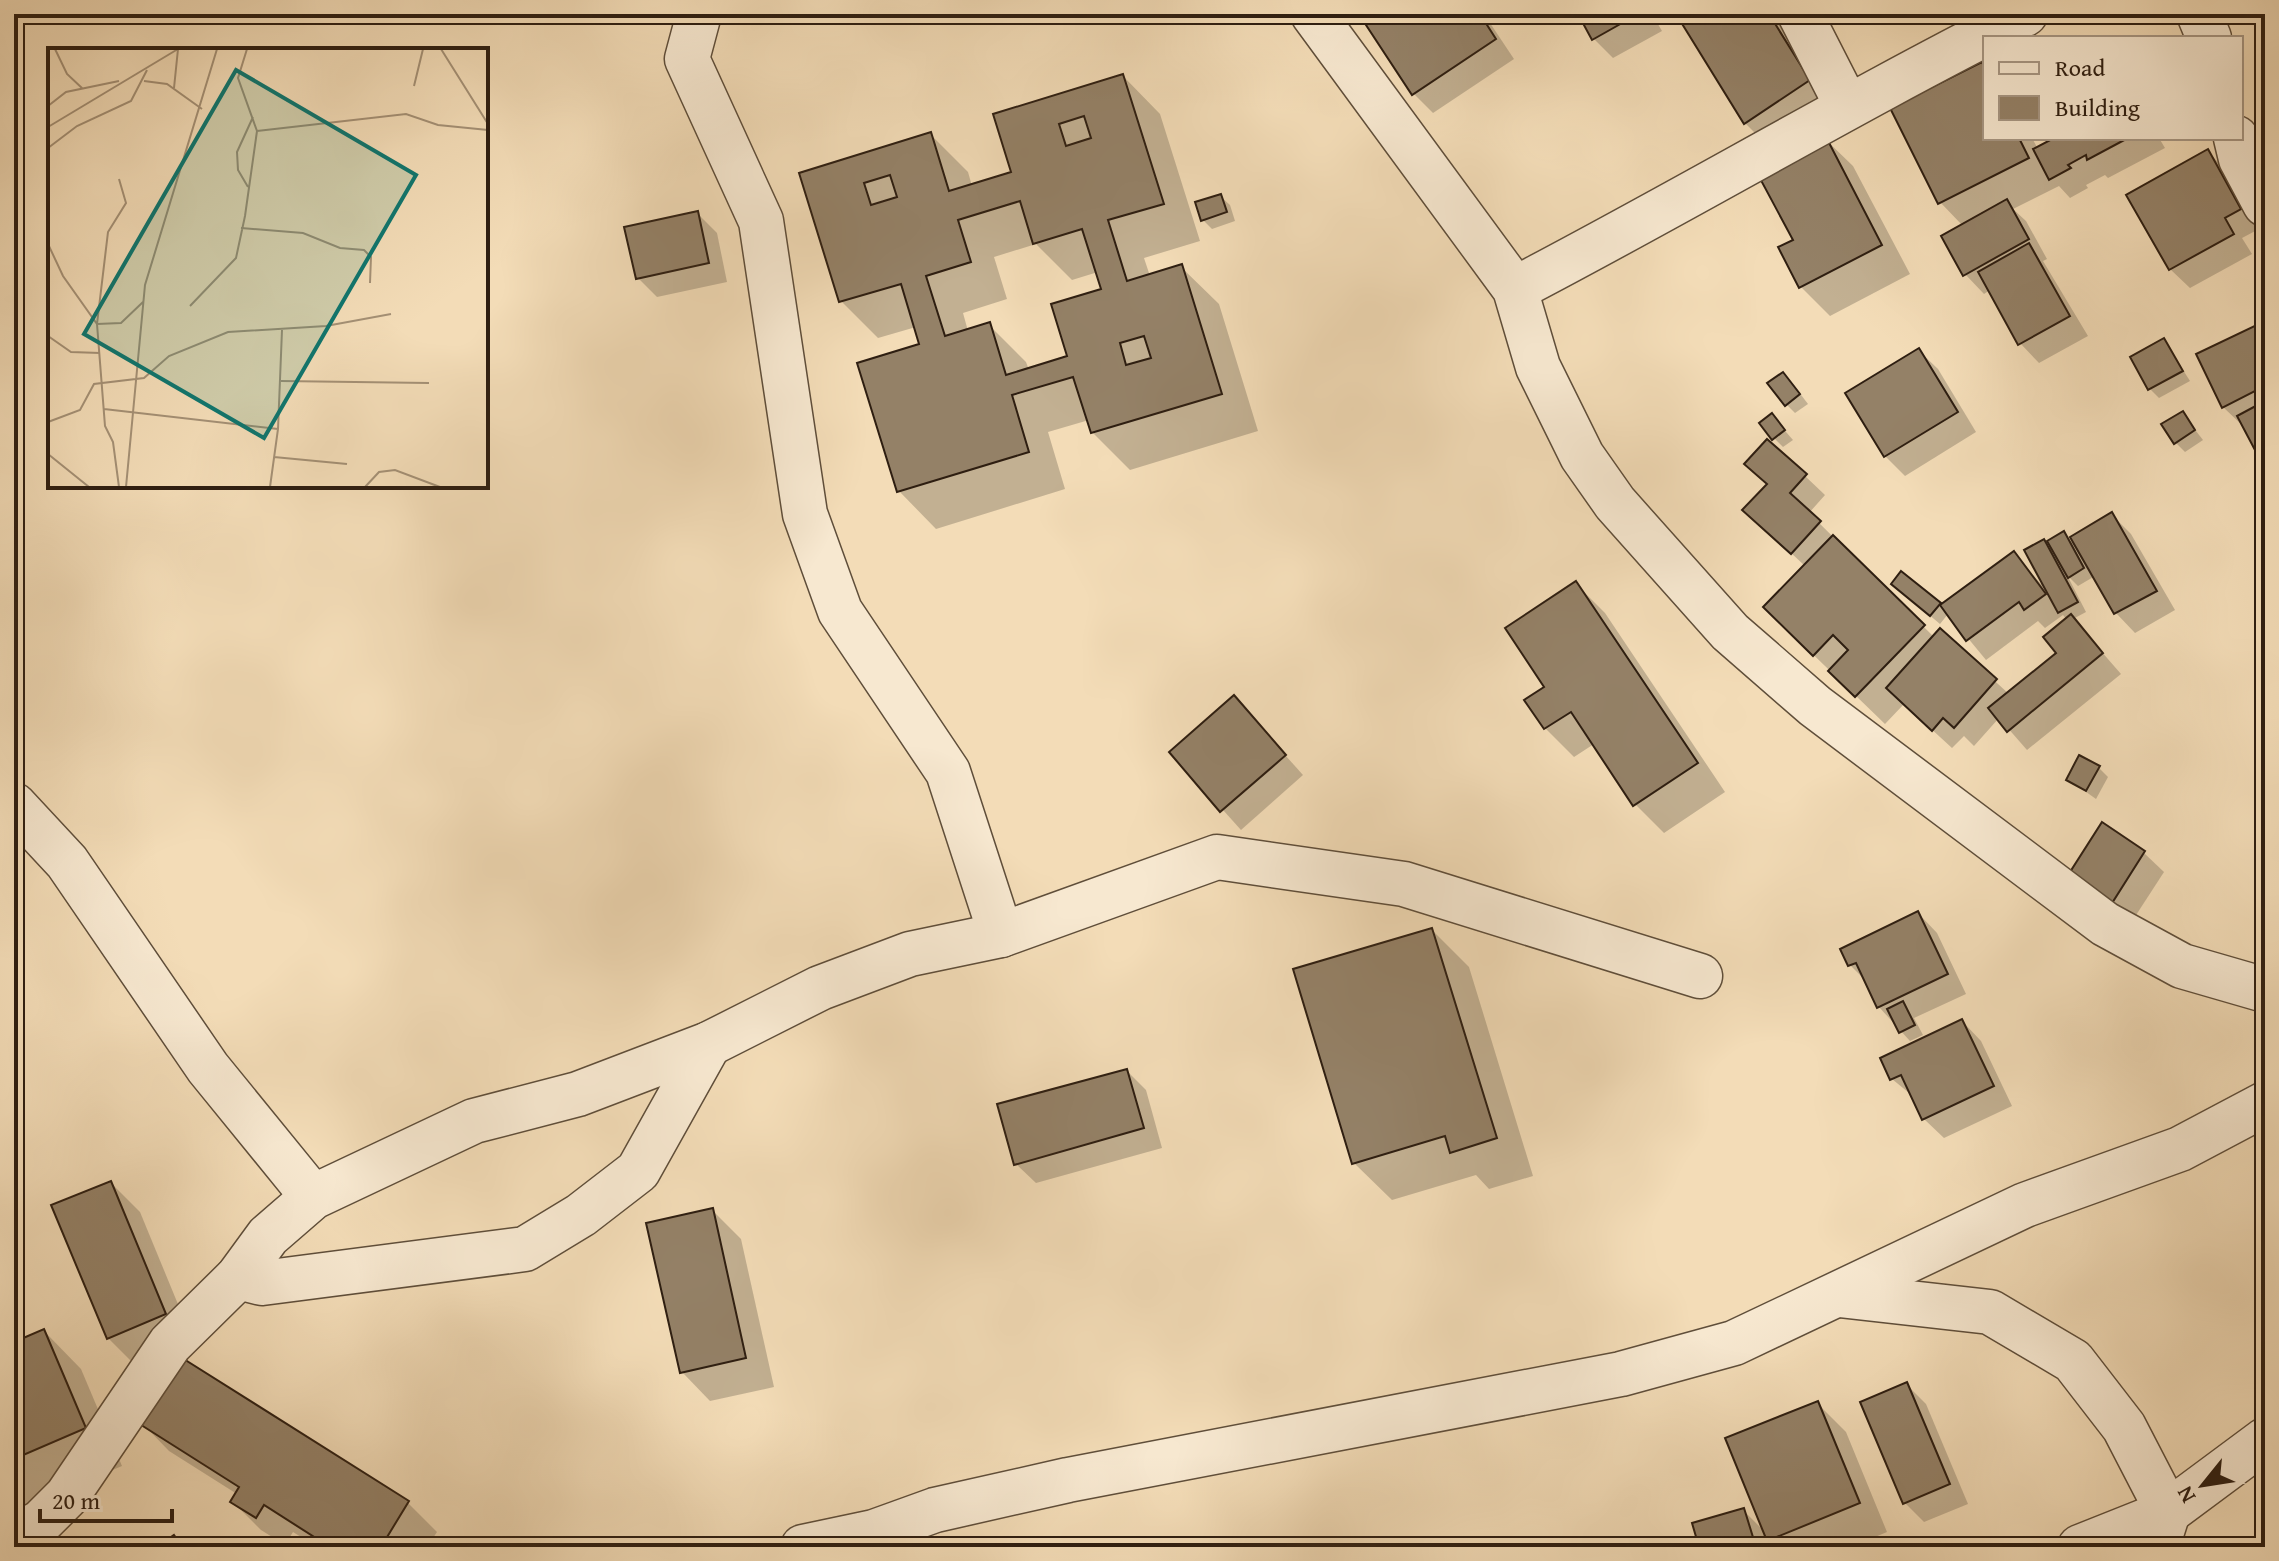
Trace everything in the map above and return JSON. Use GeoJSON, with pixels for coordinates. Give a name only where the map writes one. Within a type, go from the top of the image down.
{"type":"FeatureCollection","features":[{"type":"Feature","properties":{"kind":"street"},"geometry":{"type":"LineString","coordinates":[[699,14],[687,59],[761,221],[805,514],[840,611],[948,772],[1001,935]]}},
{"type":"Feature","properties":{"kind":"street"},"geometry":{"type":"LineString","coordinates":[[1313,14],[1515,289],[1538,367],[1582,456],[1615,503],[1730,632],[1815,706],[2105,924],[2182,966],[2265,990]]}},
{"type":"Feature","properties":{"kind":"street"},"geometry":{"type":"LineString","coordinates":[[1800,14],[1847,106]]}},
{"type":"Feature","properties":{"kind":"street"},"geometry":{"type":"LineString","coordinates":[[1515,289],[1669,209],[1847,106],[2025,14]]}},
{"type":"Feature","properties":{"kind":"street"},"geometry":{"type":"LineString","coordinates":[[2199,14],[2208,36]]}},
{"type":"Feature","properties":{"kind":"street"},"geometry":{"type":"LineString","coordinates":[[2236,140],[2241,159],[2265,204]]}},
{"type":"Feature","properties":{"kind":"street"},"geometry":{"type":"LineString","coordinates":[[14,805],[67,862],[208,1068],[313,1197]]}},
{"type":"Feature","properties":{"kind":"street"},"geometry":{"type":"LineString","coordinates":[[14,1537],[41,1522],[67,1496],[170,1344],[238,1277],[268,1236],[313,1197],[474,1121],[578,1094],[709,1044],[820,988],[897,959],[1001,935],[1217,857],[1404,884],[1700,976]]}},
{"type":"Feature","properties":{"kind":"street"},"geometry":{"type":"LineString","coordinates":[[238,1277],[262,1283],[525,1249],[581,1215],[638,1171],[709,1044]]}},
{"type":"Feature","properties":{"kind":"street"},"geometry":{"type":"LineString","coordinates":[[803,1547],[874,1532],[935,1510],[1068,1480],[1621,1374],[1734,1343],[2025,1205],[2180,1149],[2265,1104]]}},
{"type":"Feature","properties":{"kind":"street"},"geometry":{"type":"LineString","coordinates":[[1839,1295],[1990,1312],[2073,1361],[2124,1427],[2163,1529]]}},
{"type":"Feature","properties":{"kind":"street"},"geometry":{"type":"LineString","coordinates":[[2080,1547],[2163,1529],[2265,1440]]}},
{"type":"Feature","properties":{"kind":"building"},"geometry":{"type":"Polygon","coordinates":[[[1382,14],[1480,14],[1496,39],[1412,95],[1366,25],[1382,14]]]}},
{"type":"Feature","properties":{"kind":"building"},"geometry":{"type":"Polygon","coordinates":[[[1578,14],[1638,14],[1592,40],[1578,14]]]}},
{"type":"Feature","properties":{"kind":"building"},"geometry":{"type":"Polygon","coordinates":[[[1676,14],[1769,14],[1810,80],[1744,124],[1676,14]]]}},
{"type":"Feature","properties":{"kind":"building"},"geometry":{"type":"Polygon","coordinates":[[[1982,62],[1983,140],[2020,140],[2029,158],[1938,204],[1890,108],[1982,62]]]}},
{"type":"Feature","properties":{"kind":"building"},"geometry":{"type":"Polygon","coordinates":[[[1123,74],[1164,204],[1108,220],[1127,281],[1182,264],[1222,394],[1091,433],[1073,377],[1012,395],[1029,452],[897,492],[857,363],[919,344],[901,284],[839,302],[799,173],[931,132],[949,191],[1011,172],[993,114],[1123,74]],[[1084,116],[1059,124],[1066,146],[1091,138],[1084,116]],[[890,175],[864,183],[871,205],[897,197],[890,175]],[[1020,201],[958,220],[971,262],[926,276],[945,336],[990,322],[1006,375],[1067,356],[1051,304],[1101,289],[1082,229],[1033,244],[1020,201]],[[1144,336],[1120,343],[1126,365],[1151,358],[1144,336]]]}},
{"type":"Feature","properties":{"kind":"building"},"geometry":{"type":"Polygon","coordinates":[[[1825,135],[1882,245],[1799,288],[1778,247],[1793,240],[1756,171],[1825,135]]]}},
{"type":"Feature","properties":{"kind":"building"},"geometry":{"type":"Polygon","coordinates":[[[2050,140],[2124,140],[2087,160],[2086,155],[2049,180],[2033,149],[2050,140]]]}},
{"type":"Feature","properties":{"kind":"building"},"geometry":{"type":"Polygon","coordinates":[[[2208,149],[2241,209],[2225,218],[2234,234],[2169,270],[2126,195],[2208,149]]]}},
{"type":"Feature","properties":{"kind":"building"},"geometry":{"type":"Polygon","coordinates":[[[1221,194],[1227,212],[1201,221],[1195,202],[1221,194]]]}},
{"type":"Feature","properties":{"kind":"building"},"geometry":{"type":"Polygon","coordinates":[[[2007,199],[2029,239],[1963,276],[1941,236],[2007,199]]]}},
{"type":"Feature","properties":{"kind":"building"},"geometry":{"type":"Polygon","coordinates":[[[698,211],[709,263],[636,279],[624,227],[698,211]]]}},
{"type":"Feature","properties":{"kind":"building"},"geometry":{"type":"Polygon","coordinates":[[[2029,243],[2070,316],[2018,345],[1978,272],[2029,243]]]}},
{"type":"Feature","properties":{"kind":"building"},"geometry":{"type":"Polygon","coordinates":[[[2265,321],[2265,386],[2222,408],[2196,354],[2265,321]]]}},
{"type":"Feature","properties":{"kind":"building"},"geometry":{"type":"Polygon","coordinates":[[[2164,338],[2183,371],[2148,390],[2130,357],[2164,338]]]}},
{"type":"Feature","properties":{"kind":"building"},"geometry":{"type":"Polygon","coordinates":[[[1919,348],[1958,412],[1884,457],[1845,393],[1919,348]]]}},
{"type":"Feature","properties":{"kind":"building"},"geometry":{"type":"Polygon","coordinates":[[[1783,372],[1800,394],[1785,406],[1767,383],[1783,372]]]}},
{"type":"Feature","properties":{"kind":"building"},"geometry":{"type":"Polygon","coordinates":[[[2265,401],[2265,469],[2237,416],[2265,401]]]}},
{"type":"Feature","properties":{"kind":"building"},"geometry":{"type":"Polygon","coordinates":[[[2183,411],[2195,430],[2174,444],[2161,424],[2183,411]]]}},
{"type":"Feature","properties":{"kind":"building"},"geometry":{"type":"Polygon","coordinates":[[[1772,413],[1785,430],[1772,440],[1759,423],[1772,413]]]}},
{"type":"Feature","properties":{"kind":"building"},"geometry":{"type":"Polygon","coordinates":[[[1767,439],[1807,474],[1790,493],[1821,521],[1791,554],[1742,510],[1767,484],[1744,464],[1767,439]]]}},
{"type":"Feature","properties":{"kind":"building"},"geometry":{"type":"Polygon","coordinates":[[[2112,512],[2157,591],[2114,614],[2070,537],[2112,512]]]}},
{"type":"Feature","properties":{"kind":"building"},"geometry":{"type":"Polygon","coordinates":[[[2064,531],[2084,568],[2068,578],[2047,541],[2064,531]]]}},
{"type":"Feature","properties":{"kind":"building"},"geometry":{"type":"Polygon","coordinates":[[[1833,535],[1925,625],[1855,697],[1828,671],[1848,650],[1833,635],[1813,656],[1763,607],[1833,535]]]}},
{"type":"Feature","properties":{"kind":"building"},"geometry":{"type":"Polygon","coordinates":[[[2044,539],[2078,602],[2058,613],[2024,550],[2044,539]]]}},
{"type":"Feature","properties":{"kind":"building"},"geometry":{"type":"Polygon","coordinates":[[[2014,551],[2046,594],[2024,610],[2019,602],[1966,641],[1940,605],[2014,551]]]}},
{"type":"Feature","properties":{"kind":"building"},"geometry":{"type":"Polygon","coordinates":[[[1901,571],[1941,603],[1930,616],[1891,584],[1901,571]]]}},
{"type":"Feature","properties":{"kind":"building"},"geometry":{"type":"Polygon","coordinates":[[[1576,581],[1698,763],[1633,806],[1571,712],[1544,729],[1524,700],[1544,687],[1505,628],[1576,581]]]}},
{"type":"Feature","properties":{"kind":"building"},"geometry":{"type":"Polygon","coordinates":[[[2071,614],[2103,653],[2007,732],[1988,708],[2056,653],[2043,637],[2071,614]]]}},
{"type":"Feature","properties":{"kind":"building"},"geometry":{"type":"Polygon","coordinates":[[[1940,628],[1997,679],[1954,728],[1943,718],[1932,731],[1886,688],[1940,628]]]}},
{"type":"Feature","properties":{"kind":"building"},"geometry":{"type":"Polygon","coordinates":[[[1234,695],[1286,755],[1220,812],[1169,752],[1234,695]]]}},
{"type":"Feature","properties":{"kind":"building"},"geometry":{"type":"Polygon","coordinates":[[[2079,755],[2100,766],[2086,791],[2066,780],[2079,755]]]}},
{"type":"Feature","properties":{"kind":"building"},"geometry":{"type":"Polygon","coordinates":[[[2102,822],[2145,851],[2107,911],[2063,883],[2102,822]]]}},
{"type":"Feature","properties":{"kind":"building"},"geometry":{"type":"Polygon","coordinates":[[[1918,911],[1948,974],[1877,1008],[1856,963],[1848,966],[1840,949],[1918,911]]]}},
{"type":"Feature","properties":{"kind":"building"},"geometry":{"type":"Polygon","coordinates":[[[1432,928],[1497,1138],[1450,1153],[1445,1136],[1352,1164],[1293,969],[1432,928]]]}},
{"type":"Feature","properties":{"kind":"building"},"geometry":{"type":"Polygon","coordinates":[[[1903,1001],[1915,1025],[1899,1033],[1887,1009],[1903,1001]]]}},
{"type":"Feature","properties":{"kind":"building"},"geometry":{"type":"Polygon","coordinates":[[[1962,1019],[1994,1086],[1922,1120],[1901,1075],[1890,1080],[1880,1058],[1962,1019]]]}},
{"type":"Feature","properties":{"kind":"building"},"geometry":{"type":"Polygon","coordinates":[[[1127,1069],[1144,1128],[1014,1165],[997,1104],[1127,1069]]]}},
{"type":"Feature","properties":{"kind":"building"},"geometry":{"type":"Polygon","coordinates":[[[111,1181],[166,1314],[107,1339],[51,1205],[111,1181]]]}},
{"type":"Feature","properties":{"kind":"building"},"geometry":{"type":"Polygon","coordinates":[[[713,1208],[746,1358],[680,1373],[646,1223],[713,1208]]]}},
{"type":"Feature","properties":{"kind":"building"},"geometry":{"type":"Polygon","coordinates":[[[44,1329],[86,1428],[14,1459],[14,1342],[44,1329]]]}},
{"type":"Feature","properties":{"kind":"building"},"geometry":{"type":"Polygon","coordinates":[[[179,1356],[409,1501],[381,1547],[330,1547],[264,1505],[256,1518],[230,1502],[239,1487],[138,1423],[179,1356]]]}},
{"type":"Feature","properties":{"kind":"building"},"geometry":{"type":"Polygon","coordinates":[[[1907,1382],[1950,1484],[1903,1504],[1860,1402],[1907,1382]]]}},
{"type":"Feature","properties":{"kind":"building"},"geometry":{"type":"Polygon","coordinates":[[[1818,1401],[1860,1503],[1767,1541],[1725,1438],[1818,1401]]]}},
{"type":"Feature","properties":{"kind":"building"},"geometry":{"type":"Polygon","coordinates":[[[1744,1508],[1756,1547],[1699,1547],[1692,1523],[1744,1508]]]}},
{"type":"Feature","properties":{"kind":"building"},"geometry":{"type":"Polygon","coordinates":[[[174,1535],[183,1547],[157,1547],[174,1535]]]}}]}
